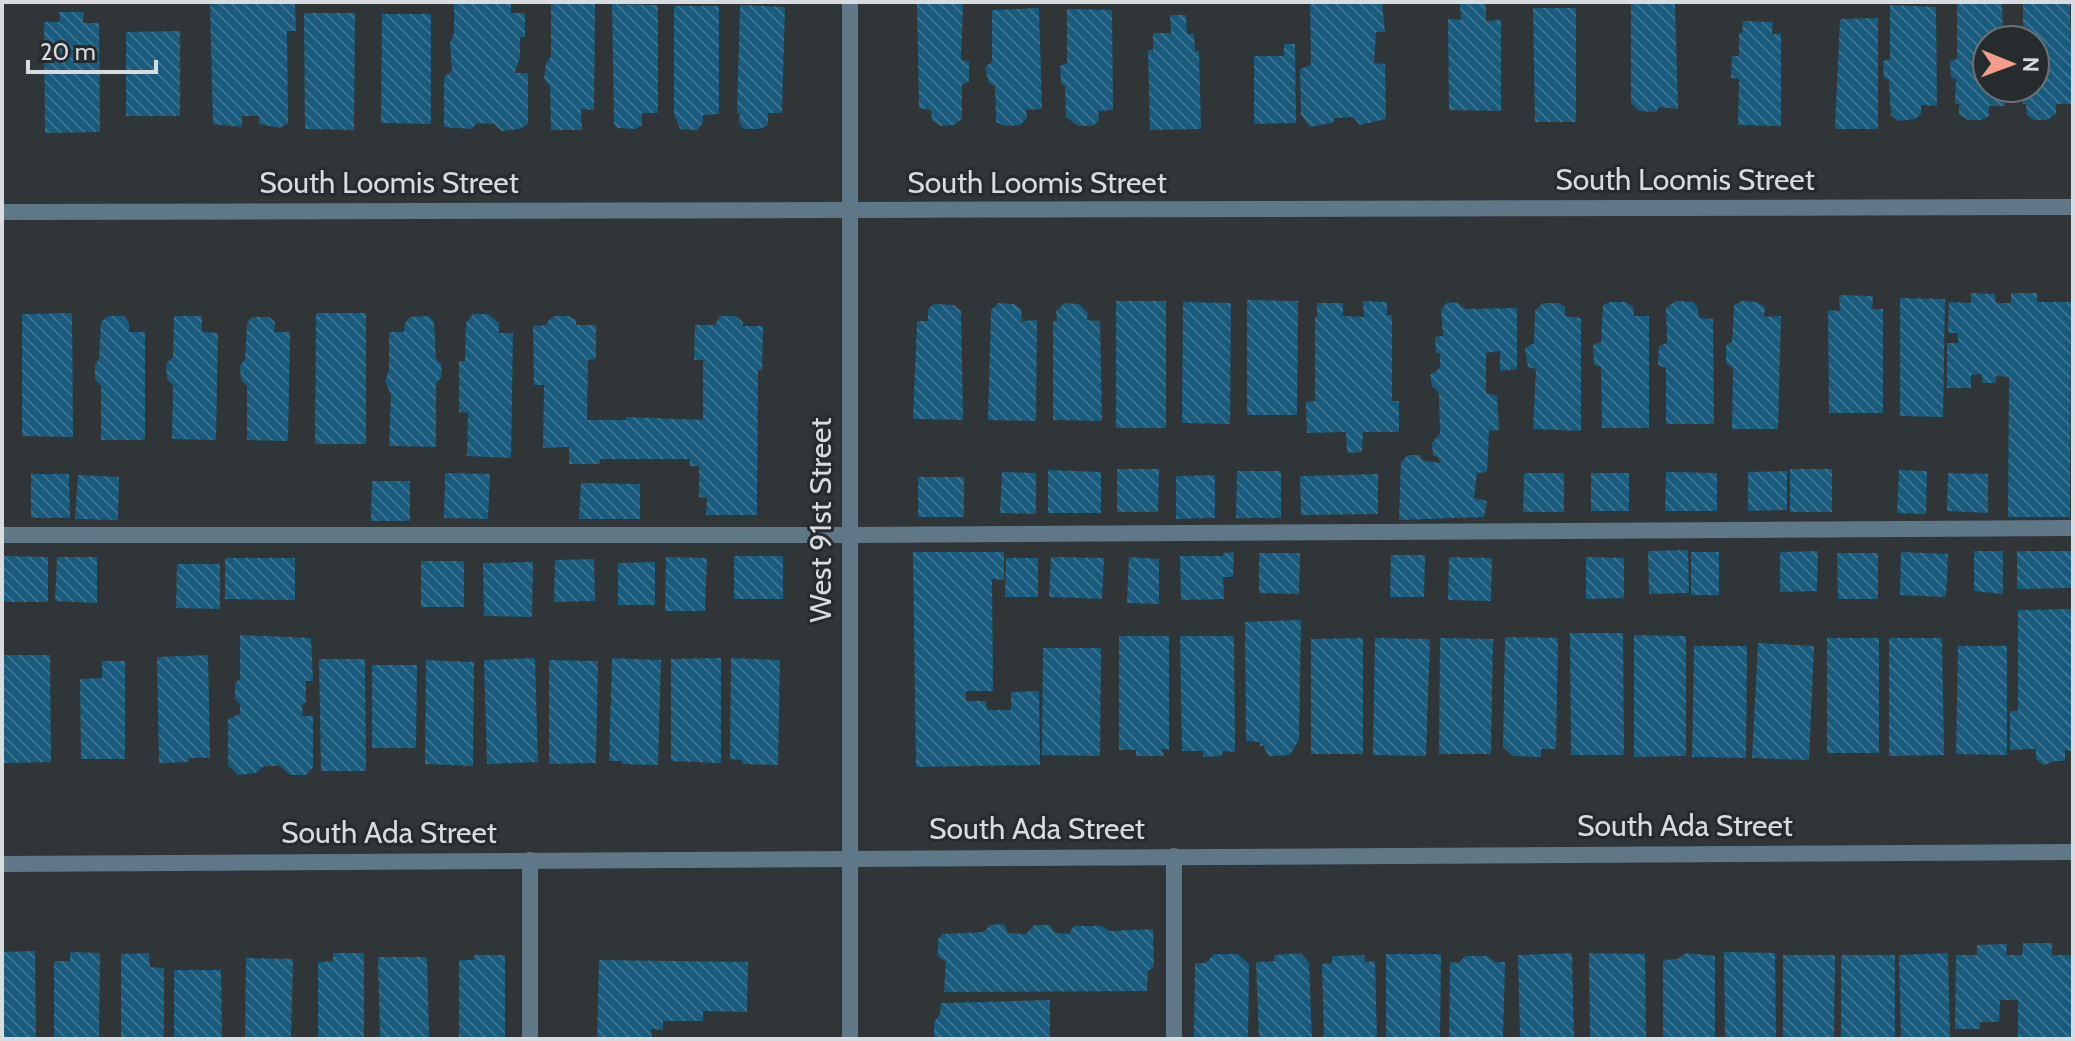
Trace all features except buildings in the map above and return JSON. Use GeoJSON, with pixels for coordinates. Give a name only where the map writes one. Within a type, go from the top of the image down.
{"type":"FeatureCollection","features":[{"type":"Feature","properties":{"kind":"street","name":"West 91st Street"},"geometry":{"type":"LineString","coordinates":[[850,2],[850,1039]]}},
{"type":"Feature","properties":{"kind":"street","name":"South Loomis Street"},"geometry":{"type":"LineString","coordinates":[[2,212],[2073,207]]}},
{"type":"Feature","properties":{"kind":"street"},"geometry":{"type":"LineString","coordinates":[[2,535],[849,535],[2073,528]]}},
{"type":"Feature","properties":{"kind":"street","name":"South Ada Street"},"geometry":{"type":"LineString","coordinates":[[2,864],[2073,852]]}},
{"type":"Feature","properties":{"kind":"street"},"geometry":{"type":"LineString","coordinates":[[1174,856],[1174,1039]]}},
{"type":"Feature","properties":{"kind":"street"},"geometry":{"type":"LineString","coordinates":[[530,860],[530,1039]]}}]}
